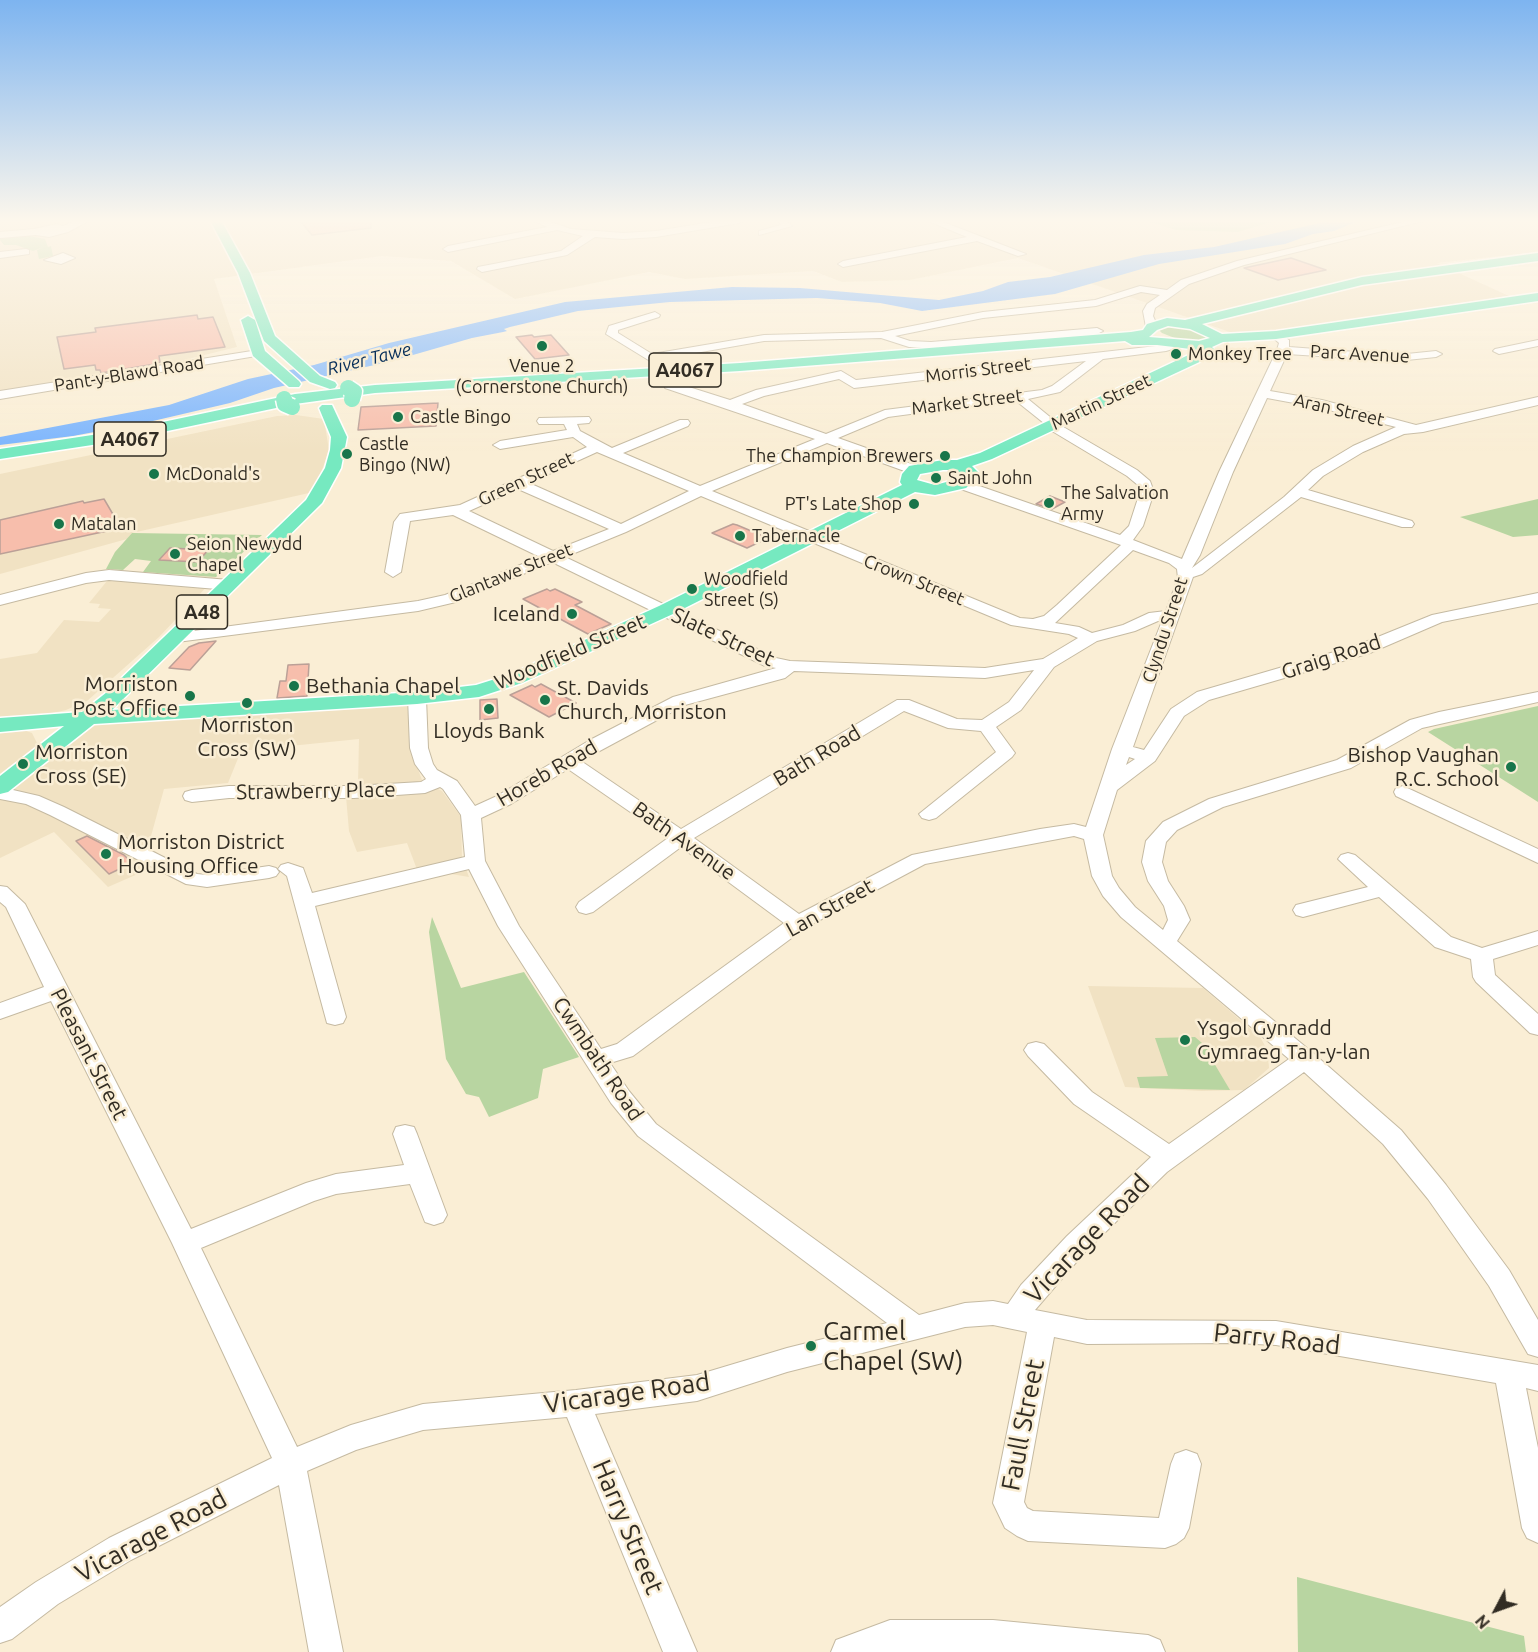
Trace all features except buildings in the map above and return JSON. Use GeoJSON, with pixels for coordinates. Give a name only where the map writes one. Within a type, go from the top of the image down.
{"type":"FeatureCollection","features":[{"type":"Feature","properties":{"kind":"main road"},"geometry":{"type":"LineString","coordinates":[[241,297],[258,352],[278,371],[290,395],[321,408]]}},
{"type":"Feature","properties":{"kind":"main road"},"geometry":{"type":"LineString","coordinates":[[253,297],[269,338],[299,366],[339,390],[673,360],[835,362]]}},
{"type":"Feature","properties":{"kind":"main road"},"geometry":{"type":"LineString","coordinates":[[1298,297],[1202,321],[1152,328],[1154,333],[1174,344],[1199,345],[1214,342],[1216,336],[1212,329],[1225,323],[1321,297]]}},
{"type":"Feature","properties":{"kind":"main road"},"geometry":{"type":"LineString","coordinates":[[1179,323],[1216,336],[1276,335],[1537,297]]}},
{"type":"Feature","properties":{"kind":"main road","name":"A4067"},"geometry":{"type":"LineString","coordinates":[[0,452],[114,437],[255,406],[350,391],[835,362],[1131,336],[1148,333],[1152,328]]}},
{"type":"Feature","properties":{"kind":"main road","name":"A4067"},"geometry":{"type":"LineString","coordinates":[[0,459],[129,439],[278,407],[352,396],[1106,343],[1174,344]]}},
{"type":"Feature","properties":{"kind":"main road","name":"Martin Street"},"geometry":{"type":"LineString","coordinates":[[963,474],[985,463],[986,456],[1203,355],[1207,349],[1199,345]]}},
{"type":"Feature","properties":{"kind":"main road"},"geometry":{"type":"LineString","coordinates":[[0,452],[131,429],[290,395],[304,387],[378,397],[749,375],[835,362]]}},
{"type":"Feature","properties":{"kind":"main road"},"geometry":{"type":"LineString","coordinates":[[0,465],[145,442],[285,411],[321,408],[339,390]]}},
{"type":"Feature","properties":{"kind":"main road","name":"A48"},"geometry":{"type":"LineString","coordinates":[[0,787],[89,718],[131,681],[313,503],[333,468],[339,437],[321,408]]}},
{"type":"Feature","properties":{"kind":"main road"},"geometry":{"type":"LineString","coordinates":[[926,466],[963,474],[935,490],[914,478],[926,466]]}},
{"type":"Feature","properties":{"kind":"main road","name":"Woodfield Street"},"geometry":{"type":"LineString","coordinates":[[8,724],[151,713],[417,698],[479,691],[666,610],[810,537],[914,478]]}},
{"type":"Feature","properties":{"kind":"main road"},"geometry":{"type":"LineString","coordinates":[[131,681],[127,692],[129,703],[136,709],[151,713]]}},
{"type":"Feature","properties":{"kind":"main road"},"geometry":{"type":"LineString","coordinates":[[8,724],[44,735],[49,744],[36,759]]}},
{"type":"Feature","properties":{"kind":"street"},"geometry":{"type":"LineString","coordinates":[[882,335],[909,344],[931,345],[1114,297]]}},
{"type":"Feature","properties":{"kind":"street"},"geometry":{"type":"LineString","coordinates":[[1152,328],[1148,316],[1151,306],[1163,297]]}},
{"type":"Feature","properties":{"kind":"street"},"geometry":{"type":"LineString","coordinates":[[1151,306],[1159,316],[1179,323]]}},
{"type":"Feature","properties":{"kind":"street"},"geometry":{"type":"LineString","coordinates":[[655,315],[613,328],[612,334],[650,358],[673,360],[764,338],[882,335],[991,328],[1097,331]]}},
{"type":"Feature","properties":{"kind":"street"},"geometry":{"type":"LineString","coordinates":[[1276,335],[1285,342],[1284,350]]}},
{"type":"Feature","properties":{"kind":"street"},"geometry":{"type":"LineString","coordinates":[[1499,351],[1538,343]]}},
{"type":"Feature","properties":{"kind":"street","name":"Morris Street"},"geometry":{"type":"LineString","coordinates":[[730,404],[760,393],[842,375],[854,384],[1101,355],[1174,344]]}},
{"type":"Feature","properties":{"kind":"street","name":"Parc Avenue"},"geometry":{"type":"LineString","coordinates":[[1284,350],[1397,358],[1436,354]]}},
{"type":"Feature","properties":{"kind":"street","name":"Clyndu Street"},"geometry":{"type":"LineString","coordinates":[[1094,835],[1121,749],[1145,692],[1185,571],[1226,472],[1284,350]]}},
{"type":"Feature","properties":{"kind":"street","name":"Pant-y-Blawd Road"},"geometry":{"type":"LineString","coordinates":[[0,395],[258,352]]}},
{"type":"Feature","properties":{"kind":"street","name":"Market Street"},"geometry":{"type":"LineString","coordinates":[[825,438],[885,414],[1018,397],[1056,389],[1101,355]]}},
{"type":"Feature","properties":{"kind":"street"},"geometry":{"type":"LineString","coordinates":[[935,375],[968,402]]}},
{"type":"Feature","properties":{"kind":"street"},"geometry":{"type":"LineString","coordinates":[[669,385],[825,438],[914,478]]}},
{"type":"Feature","properties":{"kind":"street","name":"Aran Street"},"geometry":{"type":"LineString","coordinates":[[1263,394],[1322,404],[1413,428]]}},
{"type":"Feature","properties":{"kind":"street"},"geometry":{"type":"LineString","coordinates":[[1018,397],[1046,420],[1122,467],[1145,484],[1147,492],[1136,526],[1126,543],[1063,608],[1050,619],[1033,626]]}},
{"type":"Feature","properties":{"kind":"street"},"geometry":{"type":"LineString","coordinates":[[963,474],[1174,561],[1185,571],[1197,571],[1318,473],[1358,449],[1401,430],[1423,428],[1538,401]]}},
{"type":"Feature","properties":{"kind":"street"},"geometry":{"type":"LineString","coordinates":[[500,445],[572,427],[585,420]]}},
{"type":"Feature","properties":{"kind":"street"},"geometry":{"type":"LineString","coordinates":[[543,421],[572,427]]}},
{"type":"Feature","properties":{"kind":"street"},"geometry":{"type":"LineString","coordinates":[[612,453],[684,423]]}},
{"type":"Feature","properties":{"kind":"street","name":"Crown Street"},"geometry":{"type":"LineString","coordinates":[[572,427],[597,447],[1017,622],[1073,630],[1091,638]]}},
{"type":"Feature","properties":{"kind":"street","name":"Glantawe Street"},"geometry":{"type":"LineString","coordinates":[[177,637],[434,603],[621,529],[702,490],[825,438]]}},
{"type":"Feature","properties":{"kind":"street","name":"Green Street"},"geometry":{"type":"LineString","coordinates":[[455,510],[597,447]]}},
{"type":"Feature","properties":{"kind":"street"},"geometry":{"type":"LineString","coordinates":[[517,483],[621,529]]}},
{"type":"Feature","properties":{"kind":"street"},"geometry":{"type":"LineString","coordinates":[[1297,491],[1407,524]]}},
{"type":"Feature","properties":{"kind":"street"},"geometry":{"type":"LineString","coordinates":[[393,572],[400,522],[416,514],[455,510]]}},
{"type":"Feature","properties":{"kind":"street","name":"Slate Street"},"geometry":{"type":"LineString","coordinates":[[455,510],[771,662],[790,666],[851,670],[985,673],[1048,663]]}},
{"type":"Feature","properties":{"kind":"street"},"geometry":{"type":"LineString","coordinates":[[0,600],[109,574],[229,585]]}},
{"type":"Feature","properties":{"kind":"street","name":"Graig Road"},"geometry":{"type":"LineString","coordinates":[[1109,788],[1149,757],[1178,713],[1203,696],[1364,649],[1438,618],[1538,598]]}},
{"type":"Feature","properties":{"kind":"street"},"geometry":{"type":"LineString","coordinates":[[929,814],[1006,753],[986,726],[1015,706],[1048,663],[1091,638],[1129,627],[1155,616],[1170,616]]}},
{"type":"Feature","properties":{"kind":"street","name":"Horeb Road"},"geometry":{"type":"LineString","coordinates":[[471,815],[504,800],[568,761],[679,702],[779,675],[790,666]]}},
{"type":"Feature","properties":{"kind":"street"},"geometry":{"type":"LineString","coordinates":[[1163,943],[1173,932],[1179,920],[1174,906],[1158,881],[1152,862],[1156,841],[1170,826],[1216,803],[1344,764],[1416,724],[1439,717],[1538,697]]}},
{"type":"Feature","properties":{"kind":"street"},"geometry":{"type":"LineString","coordinates":[[417,698],[419,748],[423,764],[439,780],[450,785],[471,815]]}},
{"type":"Feature","properties":{"kind":"street","name":"Bath Road"},"geometry":{"type":"LineString","coordinates":[[586,907],[681,838],[903,704],[954,724],[986,726]]}},
{"type":"Feature","properties":{"kind":"street"},"geometry":{"type":"LineString","coordinates":[[1121,749],[1149,757]]}},
{"type":"Feature","properties":{"kind":"street","name":"Bath Avenue"},"geometry":{"type":"LineString","coordinates":[[568,761],[798,922]]}},
{"type":"Feature","properties":{"kind":"street","name":"Strawberry Place"},"geometry":{"type":"LineString","coordinates":[[192,796],[229,792],[354,792],[425,787],[439,780]]}},
{"type":"Feature","properties":{"kind":"street"},"geometry":{"type":"LineString","coordinates":[[1403,792],[1538,857]]}},
{"type":"Feature","properties":{"kind":"street"},"geometry":{"type":"LineString","coordinates":[[0,793],[32,800],[57,811],[193,880],[207,881],[278,870],[296,872],[335,1017]]}},
{"type":"Feature","properties":{"kind":"street","name":"Cwmbath Road"},"geometry":{"type":"LineString","coordinates":[[471,815],[475,861],[509,926],[620,1097],[647,1130],[914,1327]]}},
{"type":"Feature","properties":{"kind":"street","name":"Lan Street"},"geometry":{"type":"LineString","coordinates":[[597,1059],[625,1050],[798,922],[919,859],[1074,830],[1094,835]]}},
{"type":"Feature","properties":{"kind":"street"},"geometry":{"type":"LineString","coordinates":[[1094,835],[1102,876],[1110,891],[1128,912],[1305,1059],[1392,1137],[1437,1192],[1499,1278],[1538,1345]]}},
{"type":"Feature","properties":{"kind":"street"},"geometry":{"type":"LineString","coordinates":[[1348,859],[1443,942],[1482,955],[1538,938]]}},
{"type":"Feature","properties":{"kind":"street"},"geometry":{"type":"LineString","coordinates":[[303,902],[475,861]]}},
{"type":"Feature","properties":{"kind":"street"},"geometry":{"type":"LineString","coordinates":[[1303,910],[1383,890]]}},
{"type":"Feature","properties":{"kind":"street","name":"Pleasant Street"},"geometry":{"type":"LineString","coordinates":[[0,892],[15,904],[179,1231],[290,1464],[326,1652]]}},
{"type":"Feature","properties":{"kind":"street"},"geometry":{"type":"LineString","coordinates":[[1482,955],[1484,977],[1538,1027]]}},
{"type":"Feature","properties":{"kind":"street"},"geometry":{"type":"LineString","coordinates":[[0,1011],[57,991]]}},
{"type":"Feature","properties":{"kind":"street"},"geometry":{"type":"LineString","coordinates":[[1036,1050],[1083,1098],[1170,1157]]}},
{"type":"Feature","properties":{"kind":"street","name":"Vicarage Road"},"geometry":{"type":"LineString","coordinates":[[0,1627],[47,1593],[120,1549],[290,1464],[351,1438],[423,1417],[576,1403],[697,1388],[787,1360],[965,1315],[993,1313],[1029,1320],[1031,1293],[1076,1244],[1158,1165],[1305,1059]]}},
{"type":"Feature","properties":{"kind":"street"},"geometry":{"type":"LineString","coordinates":[[405,1134],[434,1215]]}},
{"type":"Feature","properties":{"kind":"street"},"geometry":{"type":"LineString","coordinates":[[179,1231],[336,1184],[419,1173]]}},
{"type":"Feature","properties":{"kind":"street","name":"Parry Road"},"geometry":{"type":"LineString","coordinates":[[1029,1320],[1087,1332],[1234,1330],[1276,1333],[1524,1376]]}},
{"type":"Feature","properties":{"kind":"street","name":"Faull Street"},"geometry":{"type":"LineString","coordinates":[[1029,1320],[1008,1503],[1016,1518],[1028,1526],[1165,1533],[1173,1528],[1186,1464]]}},
{"type":"Feature","properties":{"kind":"street"},"geometry":{"type":"LineString","coordinates":[[1524,1376],[1538,1528]]}},
{"type":"Feature","properties":{"kind":"street","name":"Harry Street"},"geometry":{"type":"LineString","coordinates":[[576,1403],[680,1652]]}},
{"type":"Feature","properties":{"kind":"street"},"geometry":{"type":"LineString","coordinates":[[848,1652],[890,1637],[1148,1652]]}},
{"type":"Feature","properties":{"kind":"shaded area"},"geometry":{"type":"Polygon","coordinates":[[[0,297],[220,297],[237,347],[160,366],[0,392],[0,297]]]}},
{"type":"Feature","properties":{"kind":"shaded area"},"geometry":{"type":"Polygon","coordinates":[[[1130,297],[1502,297],[1241,336],[1130,297]]]}},
{"type":"Feature","properties":{"kind":"shaded area"},"geometry":{"type":"Polygon","coordinates":[[[296,415],[324,419],[329,450],[317,485],[309,493],[132,533],[127,539],[0,574],[0,474],[277,416],[296,415]]]}},
{"type":"Feature","properties":{"kind":"shaded area"},"geometry":{"type":"Polygon","coordinates":[[[116,570],[216,577],[159,637],[87,701],[66,710],[48,714],[0,719],[0,659],[37,653],[64,620],[99,622],[111,609],[98,608],[100,604],[89,603],[116,570]]]}},
{"type":"Feature","properties":{"kind":"shaded area"},"geometry":{"type":"Polygon","coordinates":[[[407,703],[411,751],[422,780],[442,791],[461,817],[462,858],[469,877],[445,873],[421,880],[407,843],[357,852],[349,831],[345,785],[358,784],[359,739],[241,751],[228,783],[164,789],[148,847],[166,858],[156,866],[108,887],[54,832],[0,858],[0,799],[89,722],[407,703]]]}},
{"type":"Feature","properties":{"kind":"shaded area"},"geometry":{"type":"Polygon","coordinates":[[[17,728],[32,733],[37,743],[32,751],[0,777],[0,730],[17,728]]]}},
{"type":"Feature","properties":{"kind":"shaded area","name":"Ysgol Gynradd Gymraeg Tan-y-lan"},"geometry":{"type":"Polygon","coordinates":[[[1088,986],[1203,988],[1260,1037],[1268,1051],[1269,1068],[1244,1090],[1202,1091],[1125,1087],[1088,986]]]}},
{"type":"Feature","properties":{"kind":"green space"},"geometry":{"type":"Polygon","coordinates":[[[1184,325],[1210,337],[1201,342],[1177,339],[1159,330],[1167,326],[1184,325]]]}},
{"type":"Feature","properties":{"kind":"green space"},"geometry":{"type":"Polygon","coordinates":[[[1538,499],[1538,535],[1513,537],[1460,517],[1538,499]]]}},
{"type":"Feature","properties":{"kind":"green space"},"geometry":{"type":"Polygon","coordinates":[[[132,533],[262,535],[216,577],[143,572],[151,561],[135,559],[123,570],[106,569],[115,552],[132,533]]]}},
{"type":"Feature","properties":{"kind":"green space","name":"Bishop Vaughan R.C. School"},"geometry":{"type":"Polygon","coordinates":[[[1538,706],[1538,802],[1428,732],[1434,729],[1538,706]]]}},
{"type":"Feature","properties":{"kind":"green space"},"geometry":{"type":"Polygon","coordinates":[[[432,917],[461,988],[524,972],[579,1057],[543,1069],[538,1098],[489,1117],[479,1097],[466,1094],[446,1059],[429,932],[432,917]]]}},
{"type":"Feature","properties":{"kind":"green space"},"geometry":{"type":"Polygon","coordinates":[[[1195,1037],[1216,1055],[1211,1058],[1230,1090],[1140,1088],[1137,1077],[1168,1076],[1155,1038],[1195,1037]]]}},
{"type":"Feature","properties":{"kind":"green space"},"geometry":{"type":"Polygon","coordinates":[[[1297,1577],[1524,1636],[1526,1652],[1298,1652],[1297,1577]]]}},
{"type":"Feature","properties":{"kind":"water","name":"River Tawe"},"geometry":{"type":"Polygon","coordinates":[[[620,297],[905,297],[939,300],[953,297],[1031,297],[922,311],[880,303],[817,298],[670,302],[578,311],[510,327],[504,329],[507,331],[472,338],[392,361],[274,388],[230,403],[153,421],[73,436],[0,445],[0,437],[169,405],[248,379],[314,365],[389,343],[565,302],[620,297]]]}},
{"type":"Feature","properties":{"kind":"place","name":"Venue 2 (Cornerstone Church)"},"geometry":{"type":"Point","coordinates":[542,346]}},
{"type":"Feature","properties":{"kind":"place","name":"Monkey Tree"},"geometry":{"type":"Point","coordinates":[1176,354]}},
{"type":"Feature","properties":{"kind":"place","name":"Castle Bingo"},"geometry":{"type":"Point","coordinates":[398,417]}},
{"type":"Feature","properties":{"kind":"place","name":"Castle Bingo (NW)"},"geometry":{"type":"Point","coordinates":[347,454]}},
{"type":"Feature","properties":{"kind":"place","name":"The Champion Brewers"},"geometry":{"type":"Point","coordinates":[945,456]}},
{"type":"Feature","properties":{"kind":"place","name":"McDonald's"},"geometry":{"type":"Point","coordinates":[154,474]}},
{"type":"Feature","properties":{"kind":"place","name":"Saint John"},"geometry":{"type":"Point","coordinates":[936,478]}},
{"type":"Feature","properties":{"kind":"place","name":"The Salvation Army"},"geometry":{"type":"Point","coordinates":[1049,503]}},
{"type":"Feature","properties":{"kind":"place","name":"PT's Late Shop"},"geometry":{"type":"Point","coordinates":[914,504]}},
{"type":"Feature","properties":{"kind":"place","name":"Matalan"},"geometry":{"type":"Point","coordinates":[59,524]}},
{"type":"Feature","properties":{"kind":"place","name":"Tabernacle"},"geometry":{"type":"Point","coordinates":[740,536]}},
{"type":"Feature","properties":{"kind":"place","name":"Seion Newydd Chapel"},"geometry":{"type":"Point","coordinates":[175,554]}},
{"type":"Feature","properties":{"kind":"place","name":"Woodfield Street (S)"},"geometry":{"type":"Point","coordinates":[692,589]}},
{"type":"Feature","properties":{"kind":"place","name":"Iceland"},"geometry":{"type":"Point","coordinates":[572,614]}},
{"type":"Feature","properties":{"kind":"place","name":"Bethania Chapel"},"geometry":{"type":"Point","coordinates":[294,686]}},
{"type":"Feature","properties":{"kind":"place","name":"Morriston Post Office"},"geometry":{"type":"Point","coordinates":[190,696]}},
{"type":"Feature","properties":{"kind":"place","name":"St. Davids Church, Morriston"},"geometry":{"type":"Point","coordinates":[545,700]}},
{"type":"Feature","properties":{"kind":"place","name":"Morriston Cross (SW)"},"geometry":{"type":"Point","coordinates":[247,703]}},
{"type":"Feature","properties":{"kind":"place","name":"Lloyds Bank"},"geometry":{"type":"Point","coordinates":[489,709]}},
{"type":"Feature","properties":{"kind":"place","name":"Morriston Cross (SE)"},"geometry":{"type":"Point","coordinates":[23,764]}},
{"type":"Feature","properties":{"kind":"place","name":"Bishop Vaughan R.C. School"},"geometry":{"type":"Point","coordinates":[1511,767]}},
{"type":"Feature","properties":{"kind":"place","name":"Morriston District Housing Office"},"geometry":{"type":"Point","coordinates":[106,854]}},
{"type":"Feature","properties":{"kind":"place","name":"Ysgol Gynradd Gymraeg Tan-y-lan"},"geometry":{"type":"Point","coordinates":[1185,1040]}},
{"type":"Feature","properties":{"kind":"place","name":"Carmel Chapel (SW)"},"geometry":{"type":"Point","coordinates":[811,1346]}}]}
